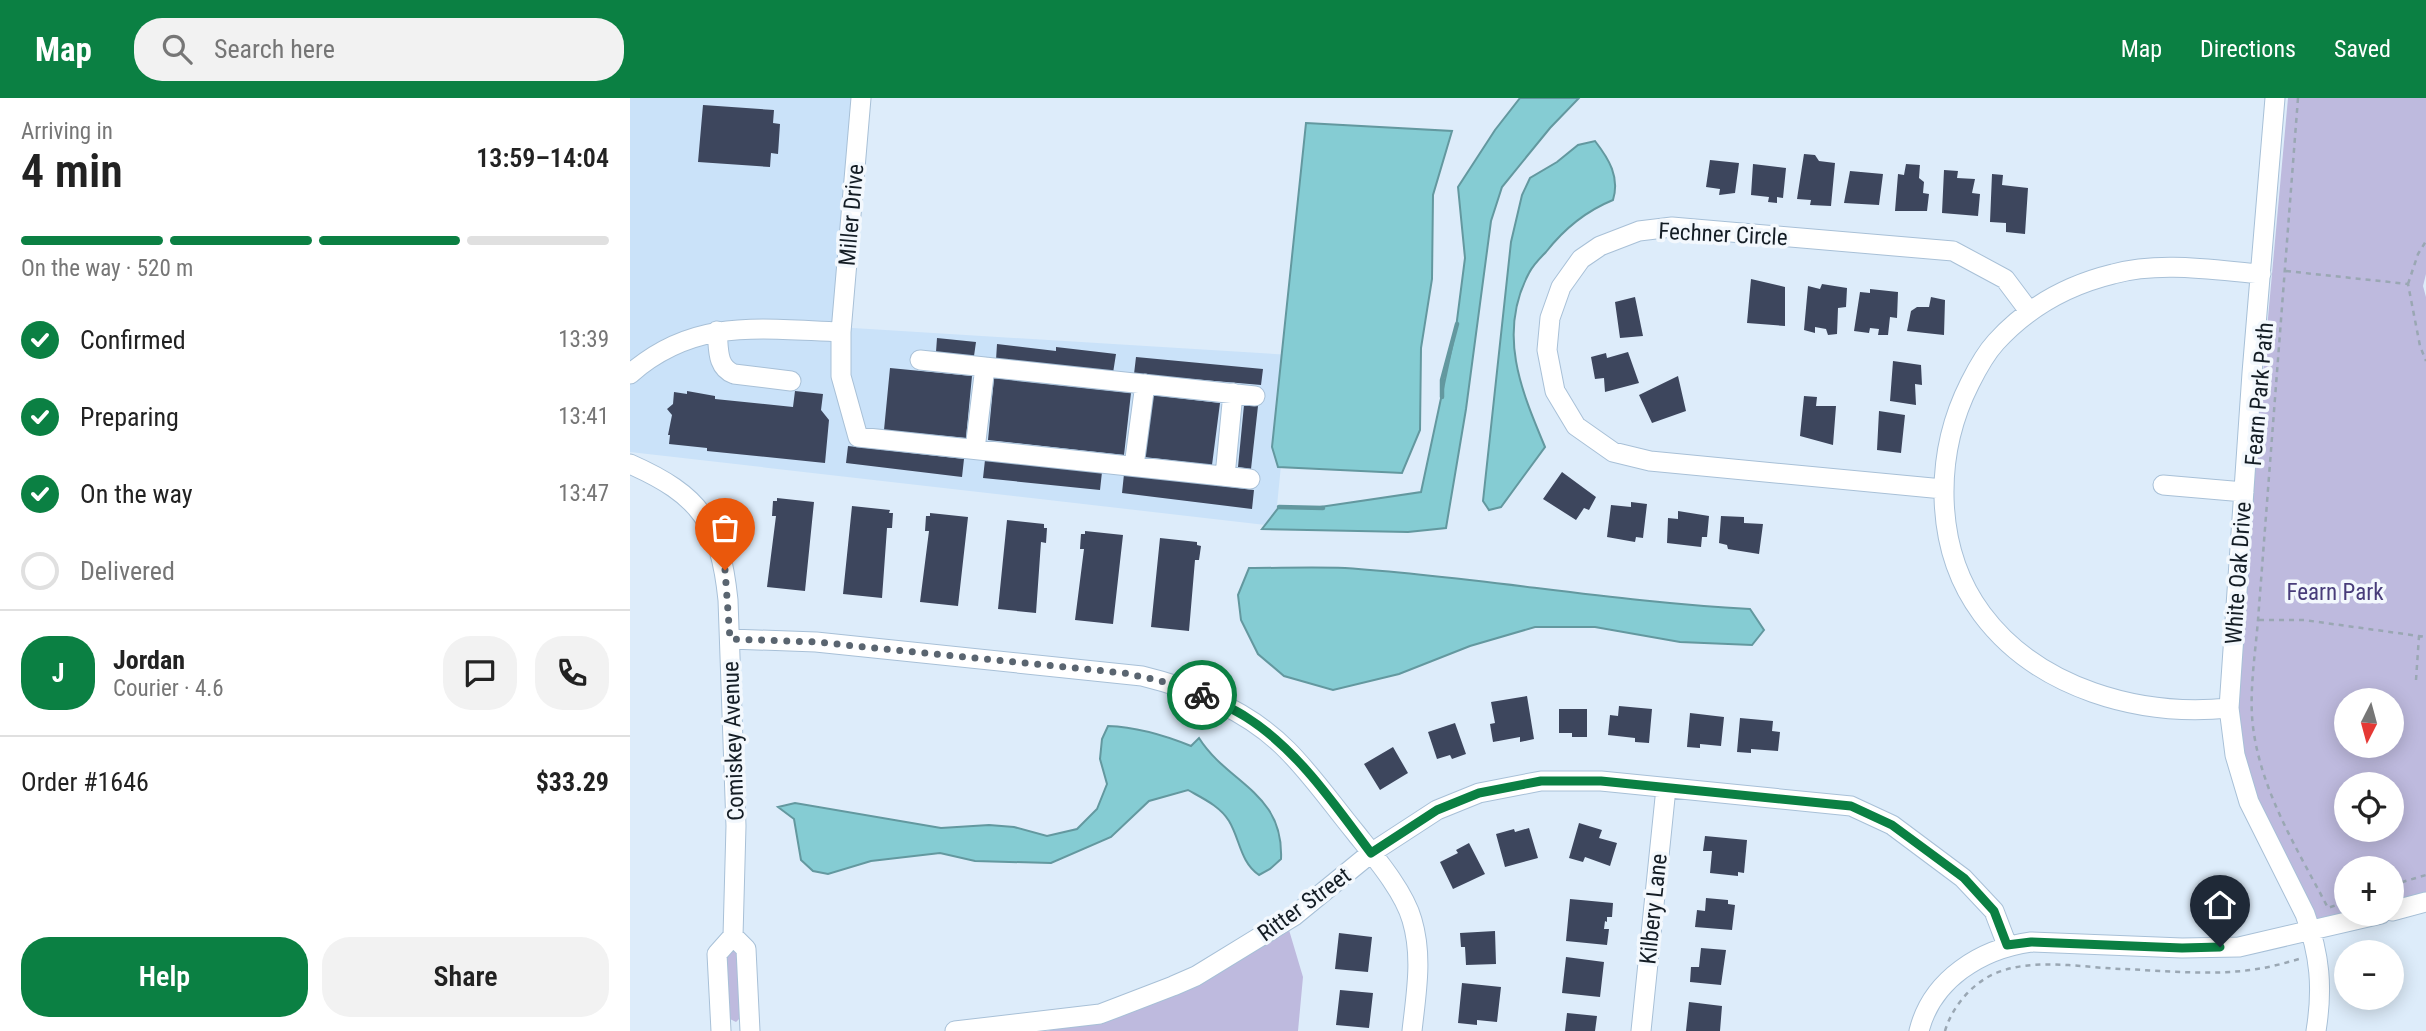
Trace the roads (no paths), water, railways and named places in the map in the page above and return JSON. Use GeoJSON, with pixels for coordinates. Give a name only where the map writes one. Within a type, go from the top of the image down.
{"type":"FeatureCollection","features":[{"type":"Feature","properties":{"kind":"street","name":"Miller Drive"},"geometry":{"type":"LineString","coordinates":[[861,98],[841,331],[841,376],[858,437],[975,449]]}},
{"type":"Feature","properties":{"kind":"street","name":"White Oak Drive"},"geometry":{"type":"LineString","coordinates":[[2275,98],[2229,708],[2235,755],[2249,802],[2311,931],[2319,962],[2320,1005],[2316,1031]]}},
{"type":"Feature","properties":{"kind":"street","name":"Fechner Circle"},"geometry":{"type":"LineString","coordinates":[[1943,489],[1650,461],[1613,452],[1576,426],[1555,391],[1547,350],[1550,318],[1561,287],[1581,260],[1600,246],[1639,231],[1672,227],[1953,251],[2004,279],[2029,311]]}},
{"type":"Feature","properties":{"kind":"street"},"geometry":{"type":"LineString","coordinates":[[2229,708],[2181,709],[2139,705],[2100,696],[2050,673],[2015,650],[1982,614],[1961,577],[1947,532],[1943,489],[1948,443],[1957,408],[1994,344],[2029,311],[2073,287],[2115,273],[2166,267],[2261,274]]}},
{"type":"Feature","properties":{"kind":"street"},"geometry":{"type":"LineString","coordinates":[[630,374],[660,350],[716,331],[743,328],[841,331]]}},
{"type":"Feature","properties":{"kind":"street"},"geometry":{"type":"LineString","coordinates":[[716,331],[720,362],[726,371],[792,382]]}},
{"type":"Feature","properties":{"kind":"street"},"geometry":{"type":"LineString","coordinates":[[920,360],[1255,396]]}},
{"type":"Feature","properties":{"kind":"street"},"geometry":{"type":"LineString","coordinates":[[985,367],[975,449],[1250,479]]}},
{"type":"Feature","properties":{"kind":"street"},"geometry":{"type":"LineString","coordinates":[[1134,466],[1145,384]]}},
{"type":"Feature","properties":{"kind":"street"},"geometry":{"type":"LineString","coordinates":[[1225,476],[1233,393]]}},
{"type":"Feature","properties":{"kind":"street","name":"Comiskey Avenue"},"geometry":{"type":"LineString","coordinates":[[630,464],[663,478],[681,491],[705,519],[721,552],[725,570],[736,826],[733,936],[717,954],[721,1031]]}},
{"type":"Feature","properties":{"kind":"street"},"geometry":{"type":"LineString","coordinates":[[2163,485],[2244,492]]}},
{"type":"Feature","properties":{"kind":"street"},"geometry":{"type":"LineString","coordinates":[[730,639],[816,642],[1124,673],[1192,690],[1247,717],[1302,766],[1371,853],[1404,900],[1415,934],[1419,968],[1412,1031]]}},
{"type":"Feature","properties":{"kind":"street","name":"Ritter Street"},"geometry":{"type":"LineString","coordinates":[[956,1031],[1100,1014],[1173,986],[1196,976],[1294,916],[1371,853],[1437,810],[1496,789],[1556,780],[1601,781],[1851,806],[1892,825],[1964,878],[1994,911],[2007,945]]}},
{"type":"Feature","properties":{"kind":"street","name":"Kilbery Lane"},"geometry":{"type":"LineString","coordinates":[[1641,1031],[1666,788]]}},
{"type":"Feature","properties":{"kind":"street"},"geometry":{"type":"LineString","coordinates":[[2404,908],[2426,902]]}},
{"type":"Feature","properties":{"kind":"street"},"geometry":{"type":"LineString","coordinates":[[1920,1029],[1932,1001],[1949,980],[1972,961],[2007,945],[2031,942],[2182,948],[2239,947],[2334,925]]}},
{"type":"Feature","properties":{"kind":"street","name":"Comiskey Avenue"},"geometry":{"type":"LineString","coordinates":[[733,936],[746,949],[750,1031]]}},
{"type":"Feature","properties":{"kind":"waterway"},"geometry":{"type":"LineString","coordinates":[[1442,397],[1442,380],[1457,324]]}},
{"type":"Feature","properties":{"kind":"waterway"},"geometry":{"type":"LineString","coordinates":[[1279,507],[1323,508]]}},
{"type":"Feature","properties":{"kind":"park label","name":"Fearn Park"},"geometry":{"type":"Point","coordinates":[2335,592]}}]}
